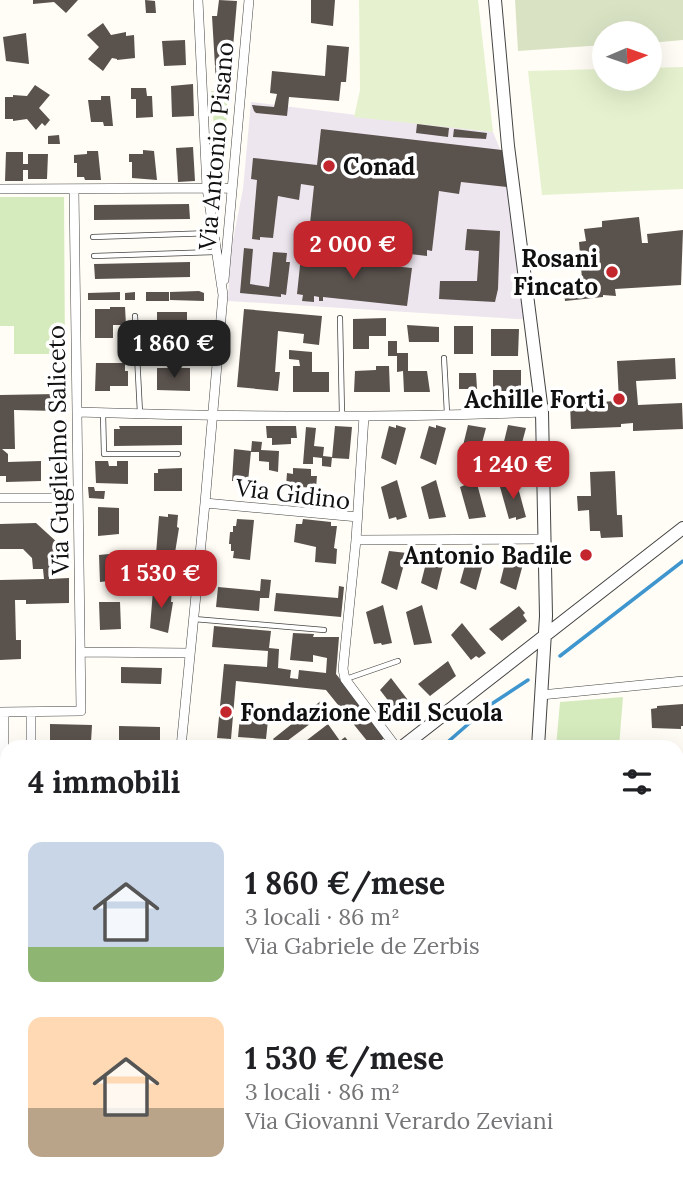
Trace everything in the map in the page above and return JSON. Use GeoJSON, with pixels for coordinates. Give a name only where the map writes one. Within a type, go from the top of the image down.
{"type":"FeatureCollection","features":[{"type":"Feature","properties":{"kind":"street"},"geometry":{"type":"LineString","coordinates":[[182,740],[223,295],[207,188],[198,0]]}},
{"type":"Feature","properties":{"kind":"street","name":"Via Antonio Pisano"},"geometry":{"type":"LineString","coordinates":[[223,295],[249,0]]}},
{"type":"Feature","properties":{"kind":"street"},"geometry":{"type":"LineString","coordinates":[[495,0],[509,146],[542,412],[545,636],[538,740]]}},
{"type":"Feature","properties":{"kind":"street"},"geometry":{"type":"LineString","coordinates":[[0,188],[231,188]]}},
{"type":"Feature","properties":{"kind":"street","name":"Via Guglielmo Saliceto"},"geometry":{"type":"LineString","coordinates":[[31,712],[81,711],[74,189]]}},
{"type":"Feature","properties":{"kind":"street"},"geometry":{"type":"LineString","coordinates":[[76,412],[211,417],[447,416],[542,412]]}},
{"type":"Feature","properties":{"kind":"street"},"geometry":{"type":"LineString","coordinates":[[358,517],[364,416]]}},
{"type":"Feature","properties":{"kind":"street"},"geometry":{"type":"LineString","coordinates":[[0,498],[77,498]]}},
{"type":"Feature","properties":{"kind":"street","name":"Via Gidino"},"geometry":{"type":"LineString","coordinates":[[205,503],[358,517],[343,668],[345,679]]}},
{"type":"Feature","properties":{"kind":"street"},"geometry":{"type":"LineString","coordinates":[[411,740],[682,532]]}},
{"type":"Feature","properties":{"kind":"street","name":"Via Gidino"},"geometry":{"type":"LineString","coordinates":[[356,540],[544,539]]}},
{"type":"Feature","properties":{"kind":"street"},"geometry":{"type":"LineString","coordinates":[[80,652],[190,653]]}},
{"type":"Feature","properties":{"kind":"street"},"geometry":{"type":"LineString","coordinates":[[345,679],[391,740]]}},
{"type":"Feature","properties":{"kind":"street"},"geometry":{"type":"LineString","coordinates":[[541,695],[683,681]]}},
{"type":"Feature","properties":{"kind":"street"},"geometry":{"type":"LineString","coordinates":[[2,740],[2,712],[31,712],[31,740]]}},
{"type":"Feature","properties":{"kind":"lane"},"geometry":{"type":"LineString","coordinates":[[93,237],[214,233]]}},
{"type":"Feature","properties":{"kind":"lane"},"geometry":{"type":"LineString","coordinates":[[94,256],[216,251]]}},
{"type":"Feature","properties":{"kind":"lane"},"geometry":{"type":"LineString","coordinates":[[135,316],[140,414]]}},
{"type":"Feature","properties":{"kind":"lane"},"geometry":{"type":"LineString","coordinates":[[340,318],[342,416]]}},
{"type":"Feature","properties":{"kind":"lane"},"geometry":{"type":"LineString","coordinates":[[444,358],[447,416]]}},
{"type":"Feature","properties":{"kind":"lane"},"geometry":{"type":"LineString","coordinates":[[103,413],[104,454],[178,454]]}},
{"type":"Feature","properties":{"kind":"lane"},"geometry":{"type":"LineString","coordinates":[[194,619],[324,630]]}},
{"type":"Feature","properties":{"kind":"lane"},"geometry":{"type":"LineString","coordinates":[[345,679],[398,661]]}},
{"type":"Feature","properties":{"kind":"shaded area"},"geometry":{"type":"Polygon","coordinates":[[[251,102],[493,132],[518,193],[534,320],[228,301],[230,255],[243,189],[251,102]]]}},
{"type":"Feature","properties":{"kind":"green space"},"geometry":{"type":"Polygon","coordinates":[[[359,0],[478,0],[493,132],[354,117],[360,90],[359,0]]]}},
{"type":"Feature","properties":{"kind":"green space"},"geometry":{"type":"Polygon","coordinates":[[[515,0],[683,0],[683,40],[662,42],[662,21],[592,21],[592,46],[518,51],[515,0]]]}},
{"type":"Feature","properties":{"kind":"green space"},"geometry":{"type":"Polygon","coordinates":[[[683,67],[683,189],[542,195],[528,71],[592,69],[592,91],[662,91],[662,68],[683,67]]]}},
{"type":"Feature","properties":{"kind":"green space"},"geometry":{"type":"Polygon","coordinates":[[[211,91],[228,91],[223,180],[220,182],[218,178],[211,91]]]}},
{"type":"Feature","properties":{"kind":"green space"},"geometry":{"type":"Polygon","coordinates":[[[0,197],[64,197],[65,354],[14,354],[14,326],[0,326],[0,197]]]}},
{"type":"Feature","properties":{"kind":"green space"},"geometry":{"type":"Polygon","coordinates":[[[623,697],[620,740],[557,740],[560,702],[623,697]]]}},
{"type":"Feature","properties":{"kind":"building"},"geometry":{"type":"Polygon","coordinates":[[[33,0],[78,0],[66,13],[54,2],[33,4],[33,0]]]}},
{"type":"Feature","properties":{"kind":"building"},"geometry":{"type":"Polygon","coordinates":[[[145,0],[155,1],[156,13],[146,13],[145,0]]]}},
{"type":"Feature","properties":{"kind":"building"},"geometry":{"type":"Polygon","coordinates":[[[219,0],[237,1],[230,82],[216,83],[212,16],[217,16],[219,0]]]}},
{"type":"Feature","properties":{"kind":"building"},"geometry":{"type":"Polygon","coordinates":[[[311,0],[335,0],[333,26],[311,23],[311,0]]]}},
{"type":"Feature","properties":{"kind":"building"},"geometry":{"type":"Polygon","coordinates":[[[103,23],[111,35],[126,32],[126,36],[134,35],[135,58],[112,58],[103,71],[88,59],[99,47],[87,35],[103,23]]]}},
{"type":"Feature","properties":{"kind":"building"},"geometry":{"type":"Polygon","coordinates":[[[26,33],[29,64],[6,61],[3,37],[26,33]]]}},
{"type":"Feature","properties":{"kind":"building"},"geometry":{"type":"Polygon","coordinates":[[[185,40],[186,65],[164,66],[162,41],[185,40]]]}},
{"type":"Feature","properties":{"kind":"building"},"geometry":{"type":"Polygon","coordinates":[[[327,45],[349,47],[346,82],[341,82],[339,101],[289,97],[287,116],[254,111],[252,105],[274,107],[277,94],[270,93],[272,71],[325,76],[327,45]]]}},
{"type":"Feature","properties":{"kind":"building"},"geometry":{"type":"Polygon","coordinates":[[[193,84],[194,116],[172,117],[171,86],[193,84]]]}},
{"type":"Feature","properties":{"kind":"building"},"geometry":{"type":"Polygon","coordinates":[[[35,85],[50,95],[39,108],[50,120],[45,126],[42,123],[36,130],[27,119],[5,119],[5,97],[27,96],[35,85]]]}},
{"type":"Feature","properties":{"kind":"building"},"geometry":{"type":"Polygon","coordinates":[[[131,88],[146,88],[147,96],[152,96],[153,117],[136,118],[136,99],[131,99],[131,88]]]}},
{"type":"Feature","properties":{"kind":"building"},"geometry":{"type":"Polygon","coordinates":[[[101,96],[110,96],[113,126],[104,126],[103,122],[91,122],[88,100],[101,100],[101,96]]]}},
{"type":"Feature","properties":{"kind":"building"},"geometry":{"type":"Polygon","coordinates":[[[417,124],[449,128],[448,137],[416,133],[417,124]]]}},
{"type":"Feature","properties":{"kind":"building"},"geometry":{"type":"Polygon","coordinates":[[[321,129],[502,150],[507,187],[461,182],[459,194],[439,191],[432,251],[427,250],[427,256],[308,242],[314,186],[301,184],[299,200],[278,196],[273,238],[252,239],[257,180],[251,179],[253,158],[317,165],[321,129]]]}},
{"type":"Feature","properties":{"kind":"building"},"geometry":{"type":"Polygon","coordinates":[[[454,129],[487,133],[486,139],[453,137],[454,129]]]}},
{"type":"Feature","properties":{"kind":"building"},"geometry":{"type":"Polygon","coordinates":[[[59,135],[60,144],[48,144],[48,136],[59,135]]]}},
{"type":"Feature","properties":{"kind":"building"},"geometry":{"type":"Polygon","coordinates":[[[193,147],[195,181],[178,182],[176,148],[193,147]]]}},
{"type":"Feature","properties":{"kind":"building"},"geometry":{"type":"Polygon","coordinates":[[[143,150],[154,151],[157,180],[132,178],[129,154],[143,154],[143,150]]]}},
{"type":"Feature","properties":{"kind":"building"},"geometry":{"type":"Polygon","coordinates":[[[87,151],[98,151],[101,180],[77,177],[74,155],[87,154],[87,151]]]}},
{"type":"Feature","properties":{"kind":"building"},"geometry":{"type":"Polygon","coordinates":[[[6,152],[23,152],[23,164],[28,164],[28,154],[48,154],[47,179],[28,179],[28,170],[23,170],[23,181],[5,181],[6,152]]]}},
{"type":"Feature","properties":{"kind":"building"},"geometry":{"type":"Polygon","coordinates":[[[189,204],[190,219],[94,220],[94,205],[189,204]]]}},
{"type":"Feature","properties":{"kind":"building"},"geometry":{"type":"Polygon","coordinates":[[[639,217],[642,243],[648,243],[647,234],[683,230],[681,285],[615,289],[616,296],[603,295],[565,301],[563,281],[582,279],[579,242],[586,241],[584,229],[602,227],[602,221],[639,217]]]}},
{"type":"Feature","properties":{"kind":"building"},"geometry":{"type":"Polygon","coordinates":[[[467,229],[500,231],[495,302],[439,299],[440,281],[477,281],[479,251],[465,250],[467,229]]]}},
{"type":"Feature","properties":{"kind":"building"},"geometry":{"type":"Polygon","coordinates":[[[244,248],[253,249],[250,284],[269,287],[273,252],[287,253],[286,262],[290,262],[286,295],[281,294],[281,297],[240,293],[244,248]]]}},
{"type":"Feature","properties":{"kind":"building"},"geometry":{"type":"Polygon","coordinates":[[[301,256],[412,268],[407,306],[323,297],[323,301],[319,301],[319,297],[314,296],[314,302],[302,301],[303,295],[297,294],[301,256]]]}},
{"type":"Feature","properties":{"kind":"building"},"geometry":{"type":"Polygon","coordinates":[[[190,262],[190,277],[95,279],[94,264],[190,262]]]}},
{"type":"Feature","properties":{"kind":"building"},"geometry":{"type":"Polygon","coordinates":[[[120,292],[120,300],[88,300],[88,293],[120,292]]]}},
{"type":"Feature","properties":{"kind":"building"},"geometry":{"type":"Polygon","coordinates":[[[135,292],[135,300],[125,300],[125,293],[135,292]]]}},
{"type":"Feature","properties":{"kind":"building"},"geometry":{"type":"Polygon","coordinates":[[[146,292],[169,292],[169,301],[146,301],[146,292]]]}},
{"type":"Feature","properties":{"kind":"building"},"geometry":{"type":"Polygon","coordinates":[[[170,292],[204,293],[204,301],[170,300],[170,292]]]}},
{"type":"Feature","properties":{"kind":"building"},"geometry":{"type":"Polygon","coordinates":[[[125,307],[126,325],[113,325],[113,338],[95,338],[95,309],[125,307]]]}},
{"type":"Feature","properties":{"kind":"building"},"geometry":{"type":"Polygon","coordinates":[[[244,309],[322,316],[319,345],[303,343],[304,334],[278,331],[275,372],[280,372],[278,391],[237,387],[244,309]]]}},
{"type":"Feature","properties":{"kind":"building"},"geometry":{"type":"Polygon","coordinates":[[[157,312],[187,312],[190,335],[172,335],[172,340],[157,340],[157,312]]]}},
{"type":"Feature","properties":{"kind":"building"},"geometry":{"type":"Polygon","coordinates":[[[386,318],[386,336],[369,336],[369,349],[353,349],[353,319],[386,318]]]}},
{"type":"Feature","properties":{"kind":"building"},"geometry":{"type":"Polygon","coordinates":[[[407,325],[439,327],[439,342],[409,342],[407,325]]]}},
{"type":"Feature","properties":{"kind":"building"},"geometry":{"type":"Polygon","coordinates":[[[454,326],[473,326],[473,354],[454,354],[454,326]]]}},
{"type":"Feature","properties":{"kind":"building"},"geometry":{"type":"Polygon","coordinates":[[[491,329],[519,329],[518,356],[491,356],[491,329]]]}},
{"type":"Feature","properties":{"kind":"building"},"geometry":{"type":"Polygon","coordinates":[[[388,341],[397,341],[397,353],[408,353],[408,371],[427,371],[430,392],[404,392],[403,371],[397,372],[397,356],[388,356],[388,341]]]}},
{"type":"Feature","properties":{"kind":"building"},"geometry":{"type":"Polygon","coordinates":[[[289,350],[312,352],[312,372],[329,372],[329,392],[293,392],[293,366],[300,366],[299,360],[289,359],[289,350]]]}},
{"type":"Feature","properties":{"kind":"building"},"geometry":{"type":"Polygon","coordinates":[[[675,358],[676,379],[636,381],[638,405],[682,403],[683,429],[633,431],[633,423],[621,424],[621,427],[571,429],[570,403],[619,401],[617,361],[675,358]]]}},
{"type":"Feature","properties":{"kind":"building"},"geometry":{"type":"Polygon","coordinates":[[[96,363],[125,363],[128,386],[110,386],[110,391],[95,391],[96,363]]]}},
{"type":"Feature","properties":{"kind":"building"},"geometry":{"type":"Polygon","coordinates":[[[376,366],[389,366],[390,392],[354,392],[355,371],[376,370],[376,366]]]}},
{"type":"Feature","properties":{"kind":"building"},"geometry":{"type":"Polygon","coordinates":[[[157,368],[179,371],[179,368],[190,368],[190,391],[157,390],[157,368]]]}},
{"type":"Feature","properties":{"kind":"building"},"geometry":{"type":"Polygon","coordinates":[[[493,370],[521,370],[521,386],[516,386],[516,391],[493,391],[493,370]]]}},
{"type":"Feature","properties":{"kind":"building"},"geometry":{"type":"Polygon","coordinates":[[[459,373],[476,373],[477,389],[459,389],[459,373]]]}},
{"type":"Feature","properties":{"kind":"building"},"geometry":{"type":"Polygon","coordinates":[[[57,394],[57,411],[14,410],[15,449],[2,449],[8,454],[8,462],[41,461],[41,481],[6,482],[6,476],[0,476],[0,395],[57,394]]]}},
{"type":"Feature","properties":{"kind":"building"},"geometry":{"type":"Polygon","coordinates":[[[396,425],[406,428],[396,465],[381,458],[389,426],[396,428],[396,425]]]}},
{"type":"Feature","properties":{"kind":"building"},"geometry":{"type":"Polygon","coordinates":[[[436,425],[446,428],[436,465],[420,458],[429,426],[436,428],[436,425]]]}},
{"type":"Feature","properties":{"kind":"building"},"geometry":{"type":"Polygon","coordinates":[[[468,425],[486,428],[476,465],[460,458],[468,425]]]}},
{"type":"Feature","properties":{"kind":"building"},"geometry":{"type":"Polygon","coordinates":[[[508,425],[526,428],[516,465],[506,463],[507,460],[500,458],[508,425]]]}},
{"type":"Feature","properties":{"kind":"building"},"geometry":{"type":"Polygon","coordinates":[[[119,426],[182,426],[182,445],[114,446],[114,429],[120,429],[119,426]]]}},
{"type":"Feature","properties":{"kind":"building"},"geometry":{"type":"Polygon","coordinates":[[[266,426],[296,426],[297,438],[291,438],[291,444],[272,445],[272,438],[267,438],[266,426]]]}},
{"type":"Feature","properties":{"kind":"building"},"geometry":{"type":"Polygon","coordinates":[[[335,426],[352,427],[349,459],[332,458],[335,426]]]}},
{"type":"Feature","properties":{"kind":"building"},"geometry":{"type":"Polygon","coordinates":[[[306,427],[316,428],[314,446],[324,447],[323,456],[332,457],[331,467],[322,466],[322,458],[313,457],[313,464],[303,464],[306,427]]]}},
{"type":"Feature","properties":{"kind":"building"},"geometry":{"type":"Polygon","coordinates":[[[252,441],[262,442],[261,450],[279,451],[278,472],[269,470],[269,462],[259,461],[259,452],[251,452],[252,441]]]}},
{"type":"Feature","properties":{"kind":"building"},"geometry":{"type":"Polygon","coordinates":[[[234,449],[251,451],[248,482],[232,481],[234,449]]]}},
{"type":"Feature","properties":{"kind":"building"},"geometry":{"type":"Polygon","coordinates":[[[95,461],[108,461],[109,466],[117,466],[117,461],[128,461],[128,484],[96,483],[95,461]]]}},
{"type":"Feature","properties":{"kind":"building"},"geometry":{"type":"Polygon","coordinates":[[[182,468],[182,491],[154,491],[154,473],[158,473],[158,469],[182,468]]]}},
{"type":"Feature","properties":{"kind":"building"},"geometry":{"type":"Polygon","coordinates":[[[293,468],[311,469],[311,476],[317,476],[316,488],[286,486],[287,473],[293,474],[293,468]]]}},
{"type":"Feature","properties":{"kind":"building"},"geometry":{"type":"Polygon","coordinates":[[[615,471],[617,515],[622,515],[623,537],[601,538],[600,531],[590,531],[589,510],[578,511],[577,496],[591,496],[590,472],[615,471]]]}},
{"type":"Feature","properties":{"kind":"building"},"geometry":{"type":"Polygon","coordinates":[[[397,480],[407,517],[397,520],[396,517],[389,519],[381,487],[397,480]]]}},
{"type":"Feature","properties":{"kind":"building"},"geometry":{"type":"Polygon","coordinates":[[[436,480],[446,517],[429,519],[421,487],[436,480]]]}},
{"type":"Feature","properties":{"kind":"building"},"geometry":{"type":"Polygon","coordinates":[[[476,480],[486,517],[469,519],[460,487],[476,480]]]}},
{"type":"Feature","properties":{"kind":"building"},"geometry":{"type":"Polygon","coordinates":[[[516,480],[526,517],[516,520],[516,517],[509,519],[500,487],[516,480]]]}},
{"type":"Feature","properties":{"kind":"building"},"geometry":{"type":"Polygon","coordinates":[[[88,487],[94,487],[95,491],[105,491],[104,499],[89,498],[88,487]]]}},
{"type":"Feature","properties":{"kind":"building"},"geometry":{"type":"Polygon","coordinates":[[[98,507],[119,508],[119,534],[98,536],[98,507]]]}},
{"type":"Feature","properties":{"kind":"building"},"geometry":{"type":"Polygon","coordinates":[[[168,514],[178,515],[179,528],[174,559],[156,554],[159,516],[168,517],[168,514]]]}},
{"type":"Feature","properties":{"kind":"building"},"geometry":{"type":"Polygon","coordinates":[[[237,519],[254,520],[250,560],[233,558],[234,551],[231,551],[229,544],[230,532],[233,532],[237,519]]]}},
{"type":"Feature","properties":{"kind":"building"},"geometry":{"type":"Polygon","coordinates":[[[303,519],[331,522],[331,526],[337,526],[334,548],[337,549],[336,564],[315,562],[316,547],[294,542],[296,524],[302,524],[303,519]]]}},
{"type":"Feature","properties":{"kind":"building"},"geometry":{"type":"Polygon","coordinates":[[[36,523],[59,544],[59,568],[49,569],[49,579],[69,578],[69,603],[26,604],[26,600],[15,600],[16,640],[21,640],[21,659],[0,660],[0,580],[44,579],[43,569],[33,569],[32,558],[23,549],[0,549],[0,524],[36,523]]]}},
{"type":"Feature","properties":{"kind":"building"},"geometry":{"type":"Polygon","coordinates":[[[476,550],[486,553],[476,590],[460,583],[469,551],[476,553],[476,550]]]}},
{"type":"Feature","properties":{"kind":"building"},"geometry":{"type":"Polygon","coordinates":[[[517,550],[526,553],[516,590],[500,583],[508,551],[516,553],[517,550]]]}},
{"type":"Feature","properties":{"kind":"building"},"geometry":{"type":"Polygon","coordinates":[[[139,551],[148,551],[148,571],[139,571],[139,551]]]}},
{"type":"Feature","properties":{"kind":"building"},"geometry":{"type":"Polygon","coordinates":[[[389,551],[407,553],[397,590],[381,583],[389,551]]]}},
{"type":"Feature","properties":{"kind":"building"},"geometry":{"type":"Polygon","coordinates":[[[429,551],[446,553],[437,590],[421,583],[429,551]]]}},
{"type":"Feature","properties":{"kind":"building"},"geometry":{"type":"Polygon","coordinates":[[[99,555],[118,555],[119,580],[100,582],[99,555]]]}},
{"type":"Feature","properties":{"kind":"building"},"geometry":{"type":"Polygon","coordinates":[[[261,579],[271,580],[269,598],[260,598],[259,611],[216,607],[218,587],[260,591],[261,579]]]}},
{"type":"Feature","properties":{"kind":"building"},"geometry":{"type":"Polygon","coordinates":[[[339,586],[344,587],[341,617],[274,611],[276,593],[338,598],[339,586]]]}},
{"type":"Feature","properties":{"kind":"building"},"geometry":{"type":"Polygon","coordinates":[[[162,588],[172,589],[173,602],[168,633],[150,628],[153,590],[162,591],[162,588]]]}},
{"type":"Feature","properties":{"kind":"building"},"geometry":{"type":"Polygon","coordinates":[[[99,602],[120,602],[121,629],[100,630],[99,602]]]}},
{"type":"Feature","properties":{"kind":"building"},"geometry":{"type":"Polygon","coordinates":[[[383,605],[392,643],[374,644],[366,612],[383,605]]]}},
{"type":"Feature","properties":{"kind":"building"},"geometry":{"type":"Polygon","coordinates":[[[422,605],[432,643],[414,645],[406,612],[422,605]]]}},
{"type":"Feature","properties":{"kind":"building"},"geometry":{"type":"Polygon","coordinates":[[[519,606],[527,621],[502,641],[489,629],[519,606]]]}},
{"type":"Feature","properties":{"kind":"building"},"geometry":{"type":"Polygon","coordinates":[[[462,623],[486,653],[479,658],[476,656],[471,660],[451,635],[462,623]]]}},
{"type":"Feature","properties":{"kind":"building"},"geometry":{"type":"Polygon","coordinates":[[[214,626],[271,631],[269,648],[279,649],[278,668],[291,670],[290,678],[298,679],[299,670],[326,673],[327,658],[313,655],[313,662],[290,660],[293,633],[314,634],[313,637],[339,637],[336,674],[386,737],[382,740],[366,740],[326,690],[236,681],[231,739],[217,738],[224,664],[267,667],[268,651],[212,647],[214,626]]]}},
{"type":"Feature","properties":{"kind":"building"},"geometry":{"type":"Polygon","coordinates":[[[448,661],[456,676],[430,696],[418,684],[448,661]]]}},
{"type":"Feature","properties":{"kind":"building"},"geometry":{"type":"Polygon","coordinates":[[[121,667],[162,668],[161,684],[121,683],[121,667]]]}},
{"type":"Feature","properties":{"kind":"building"},"geometry":{"type":"Polygon","coordinates":[[[391,678],[414,708],[407,714],[405,712],[400,716],[380,690],[391,678]]]}},
{"type":"Feature","properties":{"kind":"building"},"geometry":{"type":"Polygon","coordinates":[[[322,700],[330,709],[288,740],[273,739],[322,700]]]}},
{"type":"Feature","properties":{"kind":"building"},"geometry":{"type":"Polygon","coordinates":[[[683,704],[681,729],[652,728],[651,709],[683,704]]]}},
{"type":"Feature","properties":{"kind":"building"},"geometry":{"type":"Polygon","coordinates":[[[240,717],[268,720],[266,739],[238,737],[240,717]]]}},
{"type":"Feature","properties":{"kind":"building"},"geometry":{"type":"Polygon","coordinates":[[[50,724],[92,725],[91,740],[50,740],[50,724]]]}},
{"type":"Feature","properties":{"kind":"building"},"geometry":{"type":"Polygon","coordinates":[[[328,724],[339,740],[307,740],[328,724]]]}},
{"type":"Feature","properties":{"kind":"building"},"geometry":{"type":"Polygon","coordinates":[[[119,726],[160,727],[160,740],[119,740],[119,726]]]}},
{"type":"Feature","properties":{"kind":"waterway"},"geometry":{"type":"LineString","coordinates":[[560,656],[683,561]]}},
{"type":"Feature","properties":{"kind":"waterway"},"geometry":{"type":"LineString","coordinates":[[450,740],[490,705],[528,680]]}},
{"type":"Feature","properties":{"kind":"place","name":"Conad"},"geometry":{"type":"Point","coordinates":[329,166]}},
{"type":"Feature","properties":{"kind":"place","name":"Rosani Fincato"},"geometry":{"type":"Point","coordinates":[612,272]}},
{"type":"Feature","properties":{"kind":"place","name":"Achille Forti"},"geometry":{"type":"Point","coordinates":[619,399]}},
{"type":"Feature","properties":{"kind":"place","name":"Antonio Badile"},"geometry":{"type":"Point","coordinates":[586,555]}},
{"type":"Feature","properties":{"kind":"place","name":"Fondazione Edil Scuola"},"geometry":{"type":"Point","coordinates":[226,712]}}]}
